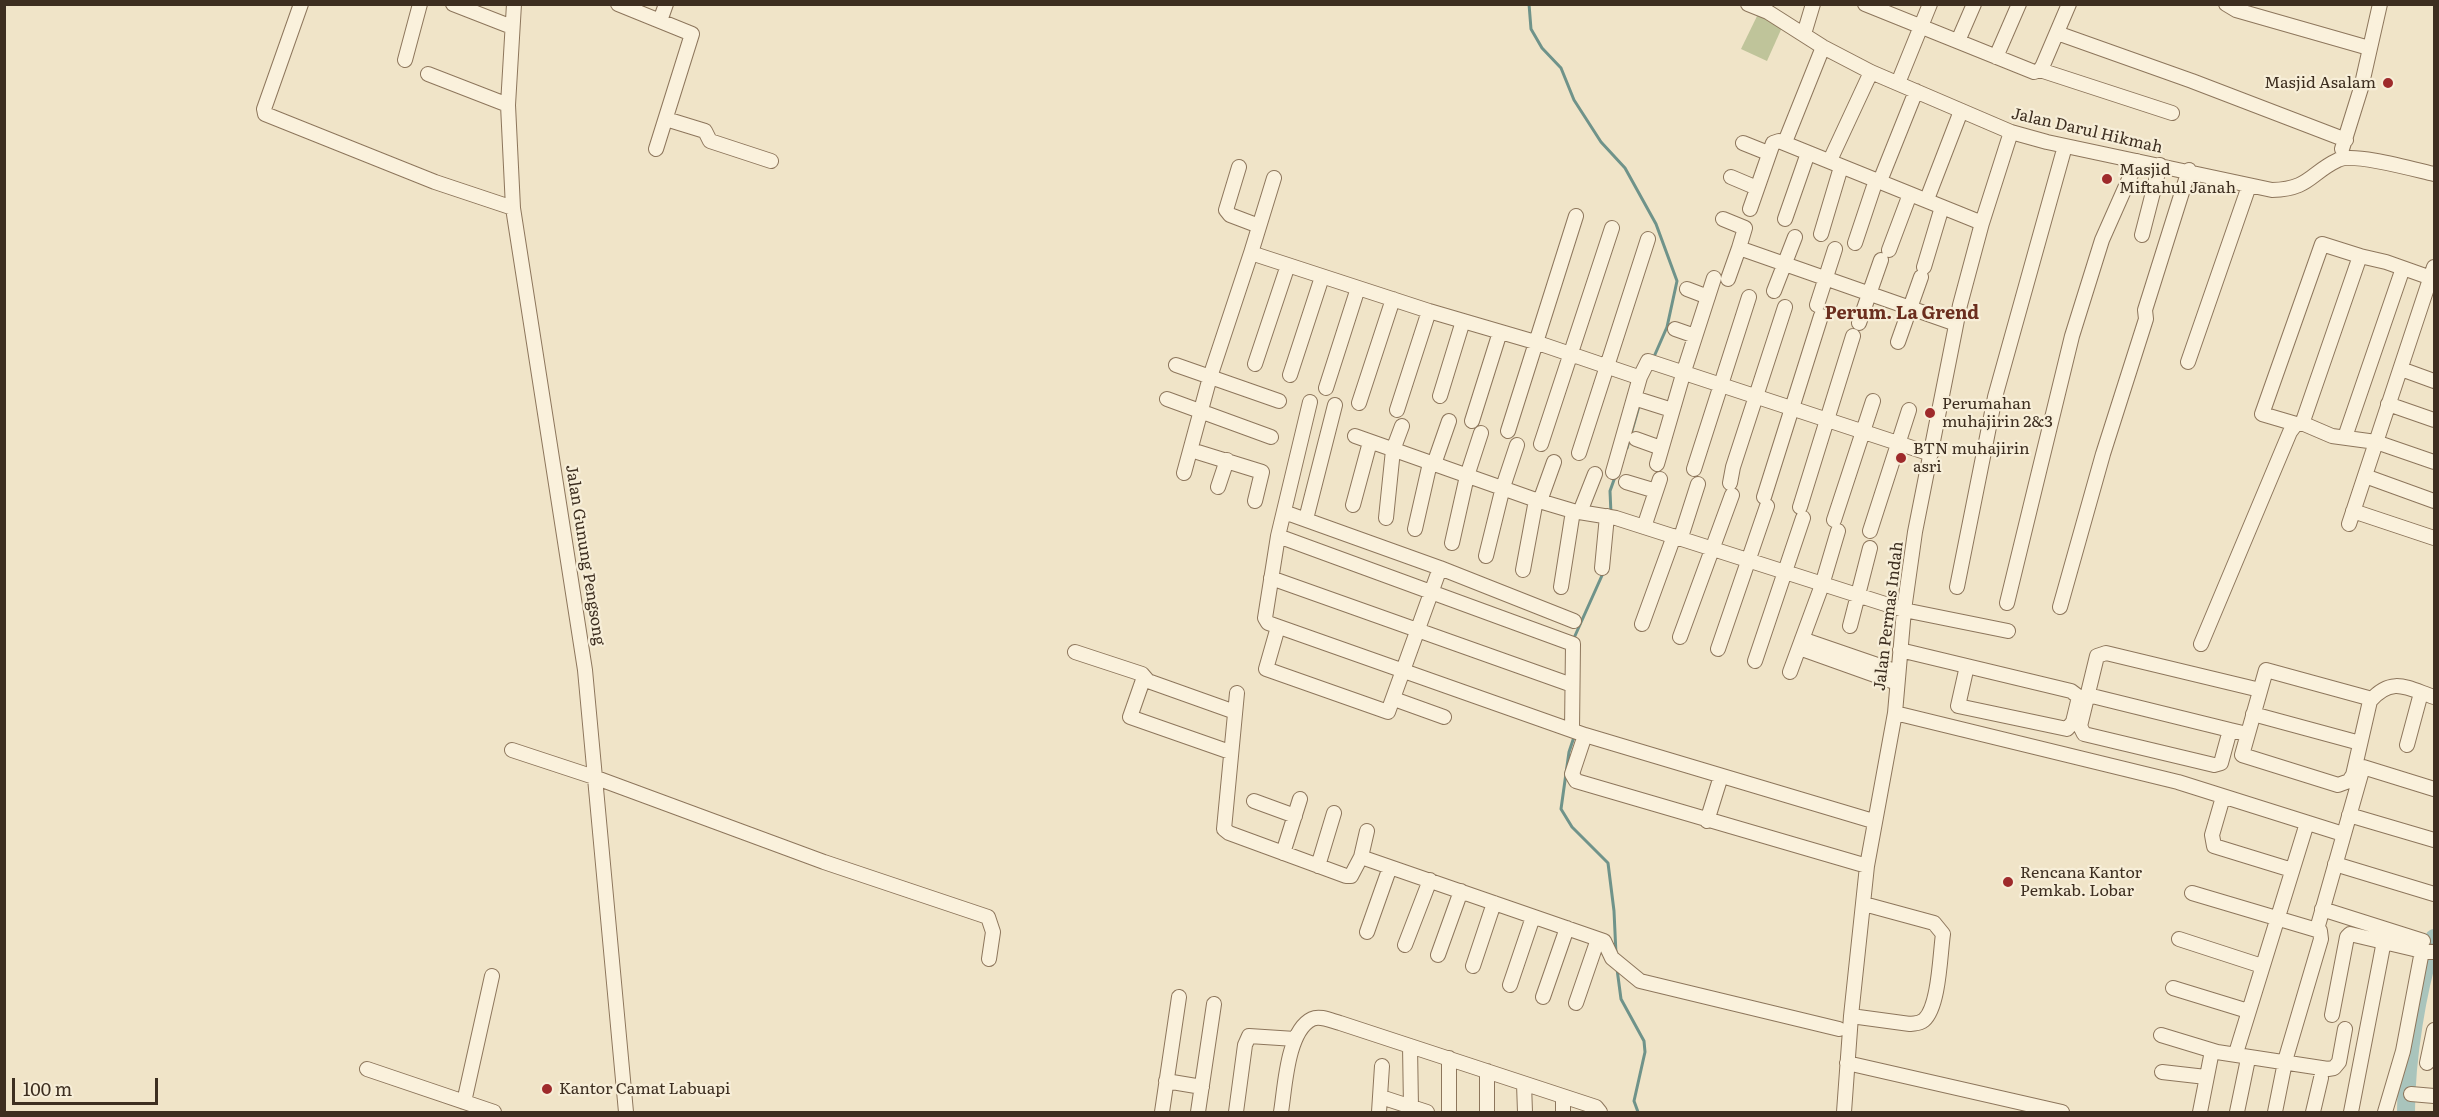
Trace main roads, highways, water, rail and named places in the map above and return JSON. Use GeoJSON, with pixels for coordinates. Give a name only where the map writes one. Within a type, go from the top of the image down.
{"type":"FeatureCollection","features":[{"type":"Feature","properties":{"kind":"waterway"},"geometry":{"type":"LineString","coordinates":[[1529,4],[1531,29],[1542,48],[1561,68],[1574,100],[1601,142],[1625,168],[1656,224],[1677,281],[1667,327],[1653,359]]}},
{"type":"Feature","properties":{"kind":"waterway"},"geometry":{"type":"LineString","coordinates":[[1627,448],[1639,406]]}},
{"type":"Feature","properties":{"kind":"waterway"},"geometry":{"type":"LineString","coordinates":[[1611,514],[1610,491],[1615,477]]}},
{"type":"Feature","properties":{"kind":"waterway"},"geometry":{"type":"LineString","coordinates":[[1574,638],[1604,571]]}},
{"type":"Feature","properties":{"kind":"waterway"},"geometry":{"type":"LineString","coordinates":[[1575,734],[1569,752],[1561,809],[1572,827],[1608,863],[1616,954]]}},
{"type":"Feature","properties":{"kind":"waterway"},"geometry":{"type":"LineString","coordinates":[[2406,1112],[2408,1070],[2414,1024],[2422,979],[2434,938]]}},
{"type":"Feature","properties":{"kind":"waterway"},"geometry":{"type":"LineString","coordinates":[[1617,969],[1621,999],[1644,1041],[1645,1052],[1634,1101],[1638,1112]]}},
{"type":"Feature","properties":{"kind":"place","name":"Masjid Asalam"},"geometry":{"type":"Point","coordinates":[2388,83]}},
{"type":"Feature","properties":{"kind":"place","name":"Masjid Miftahul Janah"},"geometry":{"type":"Point","coordinates":[2107,179]}},
{"type":"Feature","properties":{"kind":"place","name":"Perumahan muhajirin 2&3"},"geometry":{"type":"Point","coordinates":[1930,413]}},
{"type":"Feature","properties":{"kind":"place","name":"BTN muhajirin asri"},"geometry":{"type":"Point","coordinates":[1901,458]}},
{"type":"Feature","properties":{"kind":"place","name":"Rencana Kantor Pemkab. Lobar"},"geometry":{"type":"Point","coordinates":[2008,882]}},
{"type":"Feature","properties":{"kind":"place","name":"Kantor Camat Labuapi"},"geometry":{"type":"Point","coordinates":[547,1089]}},
{"type":"Feature","properties":{"kind":"district","name":"Perum. La Grend"},"geometry":{"type":"Point","coordinates":[1902,314]}}]}
